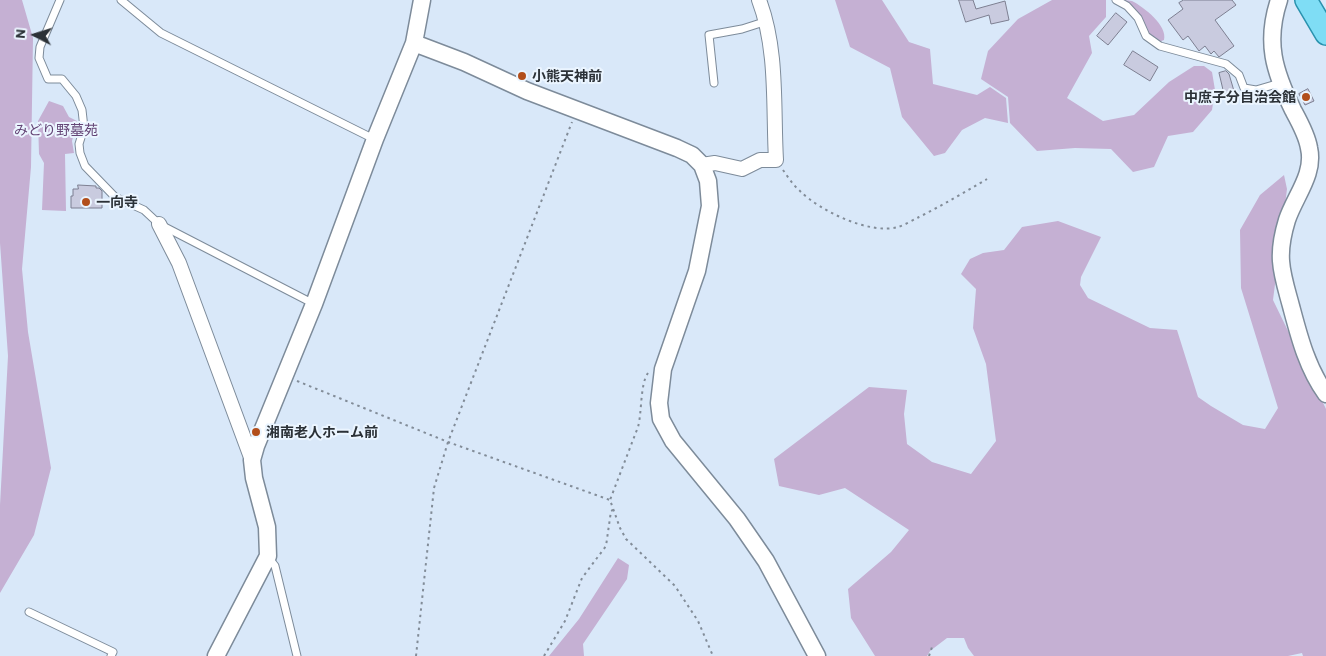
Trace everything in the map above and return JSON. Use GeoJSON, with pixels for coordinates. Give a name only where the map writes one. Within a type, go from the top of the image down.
{"type":"FeatureCollection","features":[{"type":"Feature","properties":{"kind":"main road"},"geometry":{"type":"LineString","coordinates":[[1306,0],[1326,34]]}},
{"type":"Feature","properties":{"kind":"street"},"geometry":{"type":"LineString","coordinates":[[252,460],[256,446],[286,377],[375,139],[414,43],[422,0]]}},
{"type":"Feature","properties":{"kind":"street"},"geometry":{"type":"LineString","coordinates":[[702,165],[715,164],[742,169],[760,160],[776,160],[772,58],[767,21],[759,0]]}},
{"type":"Feature","properties":{"kind":"street"},"geometry":{"type":"LineString","coordinates":[[1279,0],[1272,19],[1274,59],[1280,84],[1309,148],[1310,166],[1288,217],[1282,237],[1281,261],[1285,286],[1301,342],[1310,367],[1326,394]]}},
{"type":"Feature","properties":{"kind":"street"},"geometry":{"type":"LineString","coordinates":[[414,43],[464,62],[527,91],[677,148],[692,155],[702,165],[708,181],[710,206],[697,271],[662,373],[658,403],[661,419],[673,442],[737,519],[766,562],[817,656]]}},
{"type":"Feature","properties":{"kind":"street"},"geometry":{"type":"LineString","coordinates":[[160,224],[179,264],[252,460],[254,478],[267,527],[268,556],[216,656]]}},
{"type":"Feature","properties":{"kind":"lane"},"geometry":{"type":"LineString","coordinates":[[60,0],[40,47],[39,58],[48,78],[62,79],[76,96],[82,110],[84,128],[79,144],[85,166],[115,197],[144,210],[160,224],[314,304]]}},
{"type":"Feature","properties":{"kind":"lane"},"geometry":{"type":"LineString","coordinates":[[121,0],[161,33],[375,139]]}},
{"type":"Feature","properties":{"kind":"lane"},"geometry":{"type":"LineString","coordinates":[[1116,0],[1127,6],[1138,18],[1146,36],[1160,46],[1226,64],[1239,75],[1244,88],[1256,90],[1280,84]]}},
{"type":"Feature","properties":{"kind":"lane"},"geometry":{"type":"LineString","coordinates":[[714,83],[709,35],[742,29],[767,21]]}},
{"type":"Feature","properties":{"kind":"lane"},"geometry":{"type":"LineString","coordinates":[[268,556],[275,566],[297,656]]}},
{"type":"Feature","properties":{"kind":"lane"},"geometry":{"type":"LineString","coordinates":[[29,612],[113,652],[111,656]]}},
{"type":"Feature","properties":{"kind":"path"},"geometry":{"type":"LineString","coordinates":[[416,656],[434,488],[448,442],[576,109]]}},
{"type":"Feature","properties":{"kind":"path"},"geometry":{"type":"LineString","coordinates":[[776,160],[799,190],[818,206],[849,220],[880,227],[899,227],[943,205],[987,179]]}},
{"type":"Feature","properties":{"kind":"path"},"geometry":{"type":"LineString","coordinates":[[662,373],[650,372],[644,379],[641,416],[638,428],[610,500],[626,539],[674,586],[698,621],[713,656]]}},
{"type":"Feature","properties":{"kind":"path"},"geometry":{"type":"LineString","coordinates":[[286,377],[448,442],[610,500]]}},
{"type":"Feature","properties":{"kind":"path"},"geometry":{"type":"LineString","coordinates":[[544,656],[565,621],[582,578],[606,546],[611,511],[613,510]]}},
{"type":"Feature","properties":{"kind":"path"},"geometry":{"type":"LineString","coordinates":[[929,656],[933,644]]}},
{"type":"Feature","properties":{"kind":"green space"},"geometry":{"type":"Polygon","coordinates":[[[0,0],[22,0],[33,38],[31,167],[22,269],[28,332],[51,468],[34,535],[0,593],[0,505],[8,356],[0,243],[0,0]]]}},
{"type":"Feature","properties":{"kind":"green space"},"geometry":{"type":"Polygon","coordinates":[[[835,0],[882,0],[909,42],[930,49],[933,84],[977,95],[990,87],[1006,98],[1008,123],[985,118],[962,130],[945,153],[934,156],[902,117],[890,68],[850,47],[835,0]]]}},
{"type":"Feature","properties":{"kind":"green space"},"geometry":{"type":"Polygon","coordinates":[[[1052,0],[1106,0],[1106,17],[1089,36],[1092,53],[1067,98],[1103,121],[1134,115],[1169,82],[1194,66],[1204,66],[1212,72],[1215,90],[1212,110],[1193,132],[1168,136],[1154,167],[1133,172],[1111,149],[1075,148],[1037,151],[1010,123],[1008,97],[981,79],[988,51],[1018,19],[1052,0]]]}},
{"type":"Feature","properties":{"kind":"green space"},"geometry":{"type":"Polygon","coordinates":[[[1116,0],[1132,1],[1148,12],[1159,23],[1164,40],[1159,42],[1151,37],[1116,0]]]}},
{"type":"Feature","properties":{"kind":"green space","name":"みどり野墓苑"},"geometry":{"type":"Polygon","coordinates":[[[49,101],[63,106],[69,117],[77,121],[72,141],[74,153],[65,154],[66,211],[42,210],[44,163],[39,154],[38,121],[49,101]]]}},
{"type":"Feature","properties":{"kind":"green space"},"geometry":{"type":"Polygon","coordinates":[[[1284,175],[1287,189],[1273,300],[1326,409],[1326,656],[1303,656],[1302,653],[1288,656],[974,656],[964,638],[947,638],[930,651],[927,656],[875,656],[851,618],[848,589],[891,552],[909,530],[845,488],[819,495],[779,486],[774,459],[869,387],[907,390],[904,414],[907,444],[932,462],[971,474],[996,441],[986,364],[973,328],[976,289],[961,274],[970,259],[983,253],[1004,250],[1022,227],[1058,221],[1101,237],[1081,277],[1080,285],[1088,298],[1150,328],[1177,330],[1198,397],[1243,425],[1265,429],[1278,408],[1241,288],[1240,230],[1260,195],[1284,175]]]}},
{"type":"Feature","properties":{"kind":"green space"},"geometry":{"type":"Polygon","coordinates":[[[618,558],[629,565],[627,579],[583,644],[584,656],[549,656],[579,619],[618,558]]]}},
{"type":"Feature","properties":{"kind":"building"},"geometry":{"type":"Polygon","coordinates":[[[959,0],[973,0],[976,9],[1005,1],[1009,20],[991,24],[989,15],[966,22],[959,0]]]}},
{"type":"Feature","properties":{"kind":"building"},"geometry":{"type":"Polygon","coordinates":[[[1184,0],[1232,0],[1236,5],[1215,20],[1234,46],[1219,57],[1214,51],[1211,54],[1205,46],[1199,51],[1188,36],[1183,40],[1168,20],[1183,9],[1179,3],[1184,0]]]}},
{"type":"Feature","properties":{"kind":"building"},"geometry":{"type":"Polygon","coordinates":[[[1116,13],[1127,22],[1108,45],[1097,36],[1116,13]]]}},
{"type":"Feature","properties":{"kind":"building"},"geometry":{"type":"Polygon","coordinates":[[[1133,51],[1158,67],[1150,81],[1124,65],[1133,51]]]}},
{"type":"Feature","properties":{"kind":"building"},"geometry":{"type":"Polygon","coordinates":[[[1226,71],[1229,74],[1234,91],[1224,94],[1219,73],[1226,71]]]}},
{"type":"Feature","properties":{"kind":"building","name":"中庶子分自治会館"},"geometry":{"type":"Polygon","coordinates":[[[1308,89],[1314,101],[1305,105],[1299,94],[1308,89]]]}},
{"type":"Feature","properties":{"kind":"building","name":"一向寺"},"geometry":{"type":"Polygon","coordinates":[[[78,185],[96,186],[96,188],[99,188],[102,191],[102,208],[71,208],[73,189],[78,189],[78,185]]]}},
{"type":"Feature","properties":{"kind":"place","name":"小熊天神前"},"geometry":{"type":"Point","coordinates":[522,76]}},
{"type":"Feature","properties":{"kind":"place","name":"中庶子分自治会館"},"geometry":{"type":"Point","coordinates":[1306,97]}},
{"type":"Feature","properties":{"kind":"place","name":"一向寺"},"geometry":{"type":"Point","coordinates":[86,202]}},
{"type":"Feature","properties":{"kind":"place","name":"湘南老人ホーム前"},"geometry":{"type":"Point","coordinates":[256,432]}}]}
